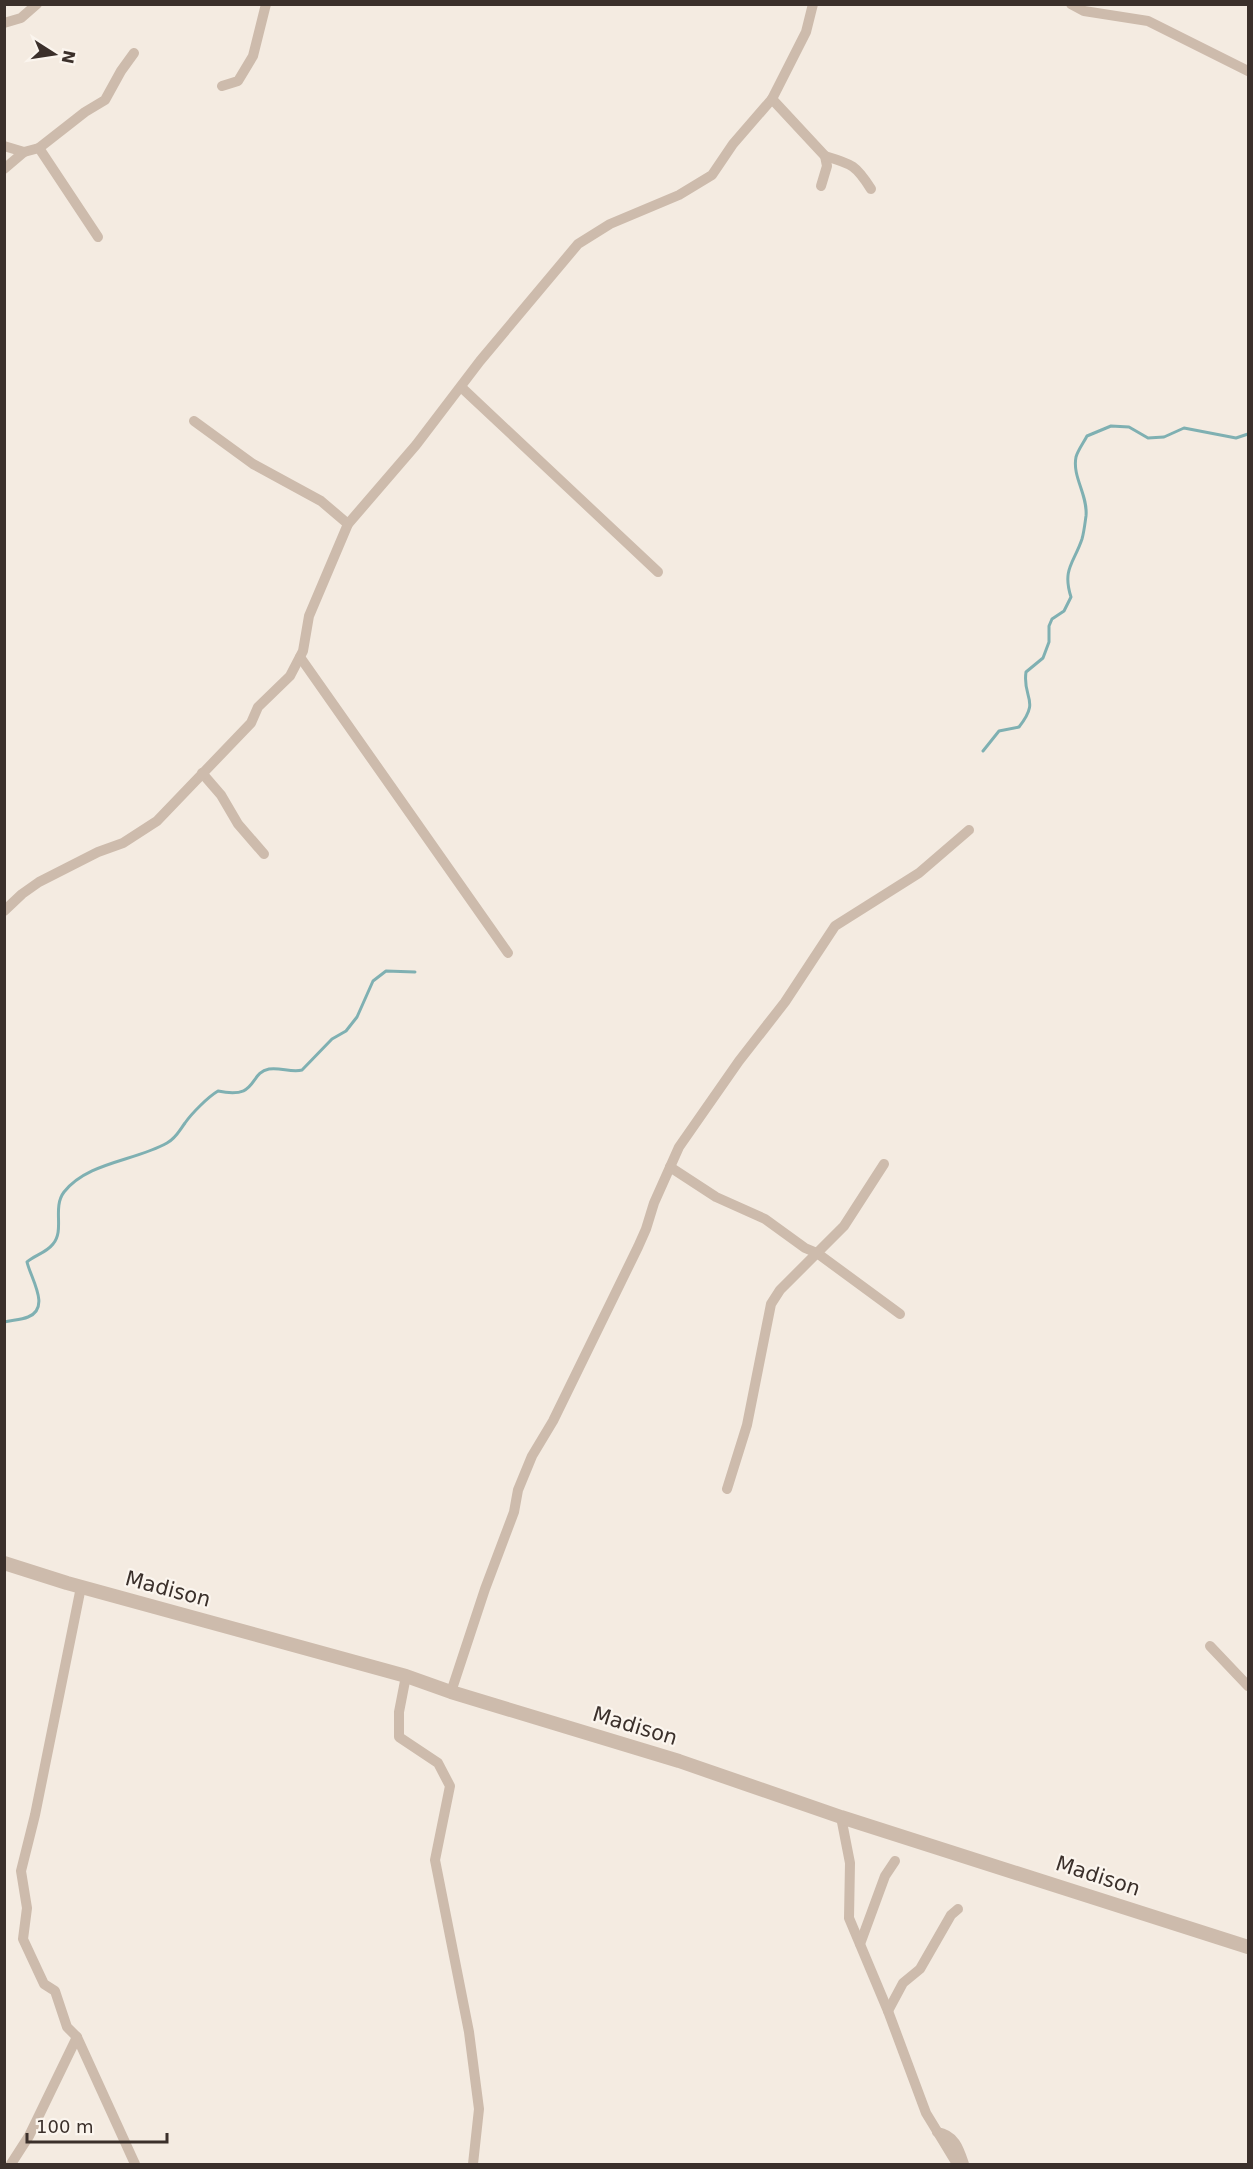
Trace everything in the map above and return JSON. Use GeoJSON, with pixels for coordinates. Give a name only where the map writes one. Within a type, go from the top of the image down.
{"type":"FeatureCollection","features":[{"type":"Feature","properties":{"kind":"street"},"geometry":{"type":"LineString","coordinates":[[4,22],[21,18],[37,4]]}},
{"type":"Feature","properties":{"kind":"street"},"geometry":{"type":"LineString","coordinates":[[222,86],[238,81],[253,56],[266,4]]}},
{"type":"Feature","properties":{"kind":"street"},"geometry":{"type":"LineString","coordinates":[[4,911],[39,882],[98,852],[123,843],[157,821],[251,723],[258,707],[290,676],[303,651],[309,616],[348,524],[416,446],[460,387],[578,244],[610,224],[679,195],[712,175],[733,144],[772,99],[806,32],[813,4]]}},
{"type":"Feature","properties":{"kind":"street"},"geometry":{"type":"LineString","coordinates":[[1071,4],[1084,11],[1148,21],[1248,71]]}},
{"type":"Feature","properties":{"kind":"street"},"geometry":{"type":"LineString","coordinates":[[4,169],[24,152],[39,148],[68,124],[105,100],[134,53]]}},
{"type":"Feature","properties":{"kind":"street"},"geometry":{"type":"LineString","coordinates":[[772,99],[825,156],[846,162],[859,170],[871,189]]}},
{"type":"Feature","properties":{"kind":"street"},"geometry":{"type":"LineString","coordinates":[[4,146],[24,152]]}},
{"type":"Feature","properties":{"kind":"street"},"geometry":{"type":"LineString","coordinates":[[39,148],[98,237]]}},
{"type":"Feature","properties":{"kind":"street"},"geometry":{"type":"LineString","coordinates":[[821,186],[827,166],[825,156]]}},
{"type":"Feature","properties":{"kind":"street"},"geometry":{"type":"LineString","coordinates":[[460,387],[658,572]]}},
{"type":"Feature","properties":{"kind":"street"},"geometry":{"type":"LineString","coordinates":[[194,421],[253,464],[321,501],[348,524]]}},
{"type":"Feature","properties":{"kind":"street"},"geometry":{"type":"LineString","coordinates":[[300,657],[508,953]]}},
{"type":"Feature","properties":{"kind":"street"},"geometry":{"type":"LineString","coordinates":[[202,773],[221,795],[238,824],[264,854]]}},
{"type":"Feature","properties":{"kind":"street"},"geometry":{"type":"LineString","coordinates":[[451,1692],[485,1588],[511,1521],[518,1490],[532,1456],[553,1421],[642,1238],[654,1203],[679,1147],[739,1061],[785,1002],[836,926],[919,873],[969,830]]}},
{"type":"Feature","properties":{"kind":"street"},"geometry":{"type":"LineString","coordinates":[[727,1489],[747,1425],[771,1304],[780,1290],[844,1226],[884,1164]]}},
{"type":"Feature","properties":{"kind":"street"},"geometry":{"type":"LineString","coordinates":[[670,1167],[716,1197],[765,1218],[900,1314]]}},
{"type":"Feature","properties":{"kind":"street","name":"Madison"},"geometry":{"type":"LineString","coordinates":[[4,1563],[81,1587],[406,1676],[451,1692],[679,1761],[841,1817],[1248,1947]]}},
{"type":"Feature","properties":{"kind":"street"},"geometry":{"type":"LineString","coordinates":[[81,1587],[35,1815],[21,1871],[27,1908],[23,1939],[44,1984],[55,1990],[67,2027],[77,2037],[135,2164]]}},
{"type":"Feature","properties":{"kind":"street"},"geometry":{"type":"LineString","coordinates":[[1210,1646],[1248,1686]]}},
{"type":"Feature","properties":{"kind":"street"},"geometry":{"type":"LineString","coordinates":[[406,1676],[399,1712],[399,1737],[438,1763],[450,1786],[435,1860],[469,2032],[478,2098],[479,2109],[473,2164]]}},
{"type":"Feature","properties":{"kind":"street"},"geometry":{"type":"LineString","coordinates":[[841,1817],[850,1863],[849,1918],[888,2011],[926,2113],[957,2164]]}},
{"type":"Feature","properties":{"kind":"street"},"geometry":{"type":"LineString","coordinates":[[860,1944],[885,1876],[895,1861]]}},
{"type":"Feature","properties":{"kind":"street"},"geometry":{"type":"LineString","coordinates":[[888,2011],[903,1983],[920,1969],[951,1915],[958,1909]]}},
{"type":"Feature","properties":{"kind":"street"},"geometry":{"type":"LineString","coordinates":[[11,2164],[29,2136],[77,2037]]}},
{"type":"Feature","properties":{"kind":"street"},"geometry":{"type":"LineString","coordinates":[[937,2132],[947,2133],[958,2146],[964,2164]]}},
{"type":"Feature","properties":{"kind":"waterway"},"geometry":{"type":"LineString","coordinates":[[983,751],[999,731],[1019,727],[1025,718],[1030,704],[1025,681],[1026,672],[1043,658],[1049,642],[1049,626],[1052,619],[1064,611],[1071,597],[1068,573],[1082,539],[1086,516],[1085,501],[1075,464],[1076,457],[1087,436],[1111,426],[1129,427],[1148,438],[1164,437],[1184,428],[1236,438],[1248,434]]}},
{"type":"Feature","properties":{"kind":"waterway"},"geometry":{"type":"LineString","coordinates":[[4,1322],[22,1319],[35,1313],[38,1307],[38,1292],[27,1262],[53,1244],[58,1232],[61,1198],[74,1182],[99,1168],[167,1143],[175,1137],[196,1110],[218,1091],[231,1093],[247,1089],[262,1071],[269,1069],[302,1070],[332,1039],[346,1031],[357,1017],[373,981],[386,971],[415,972]]}}]}
